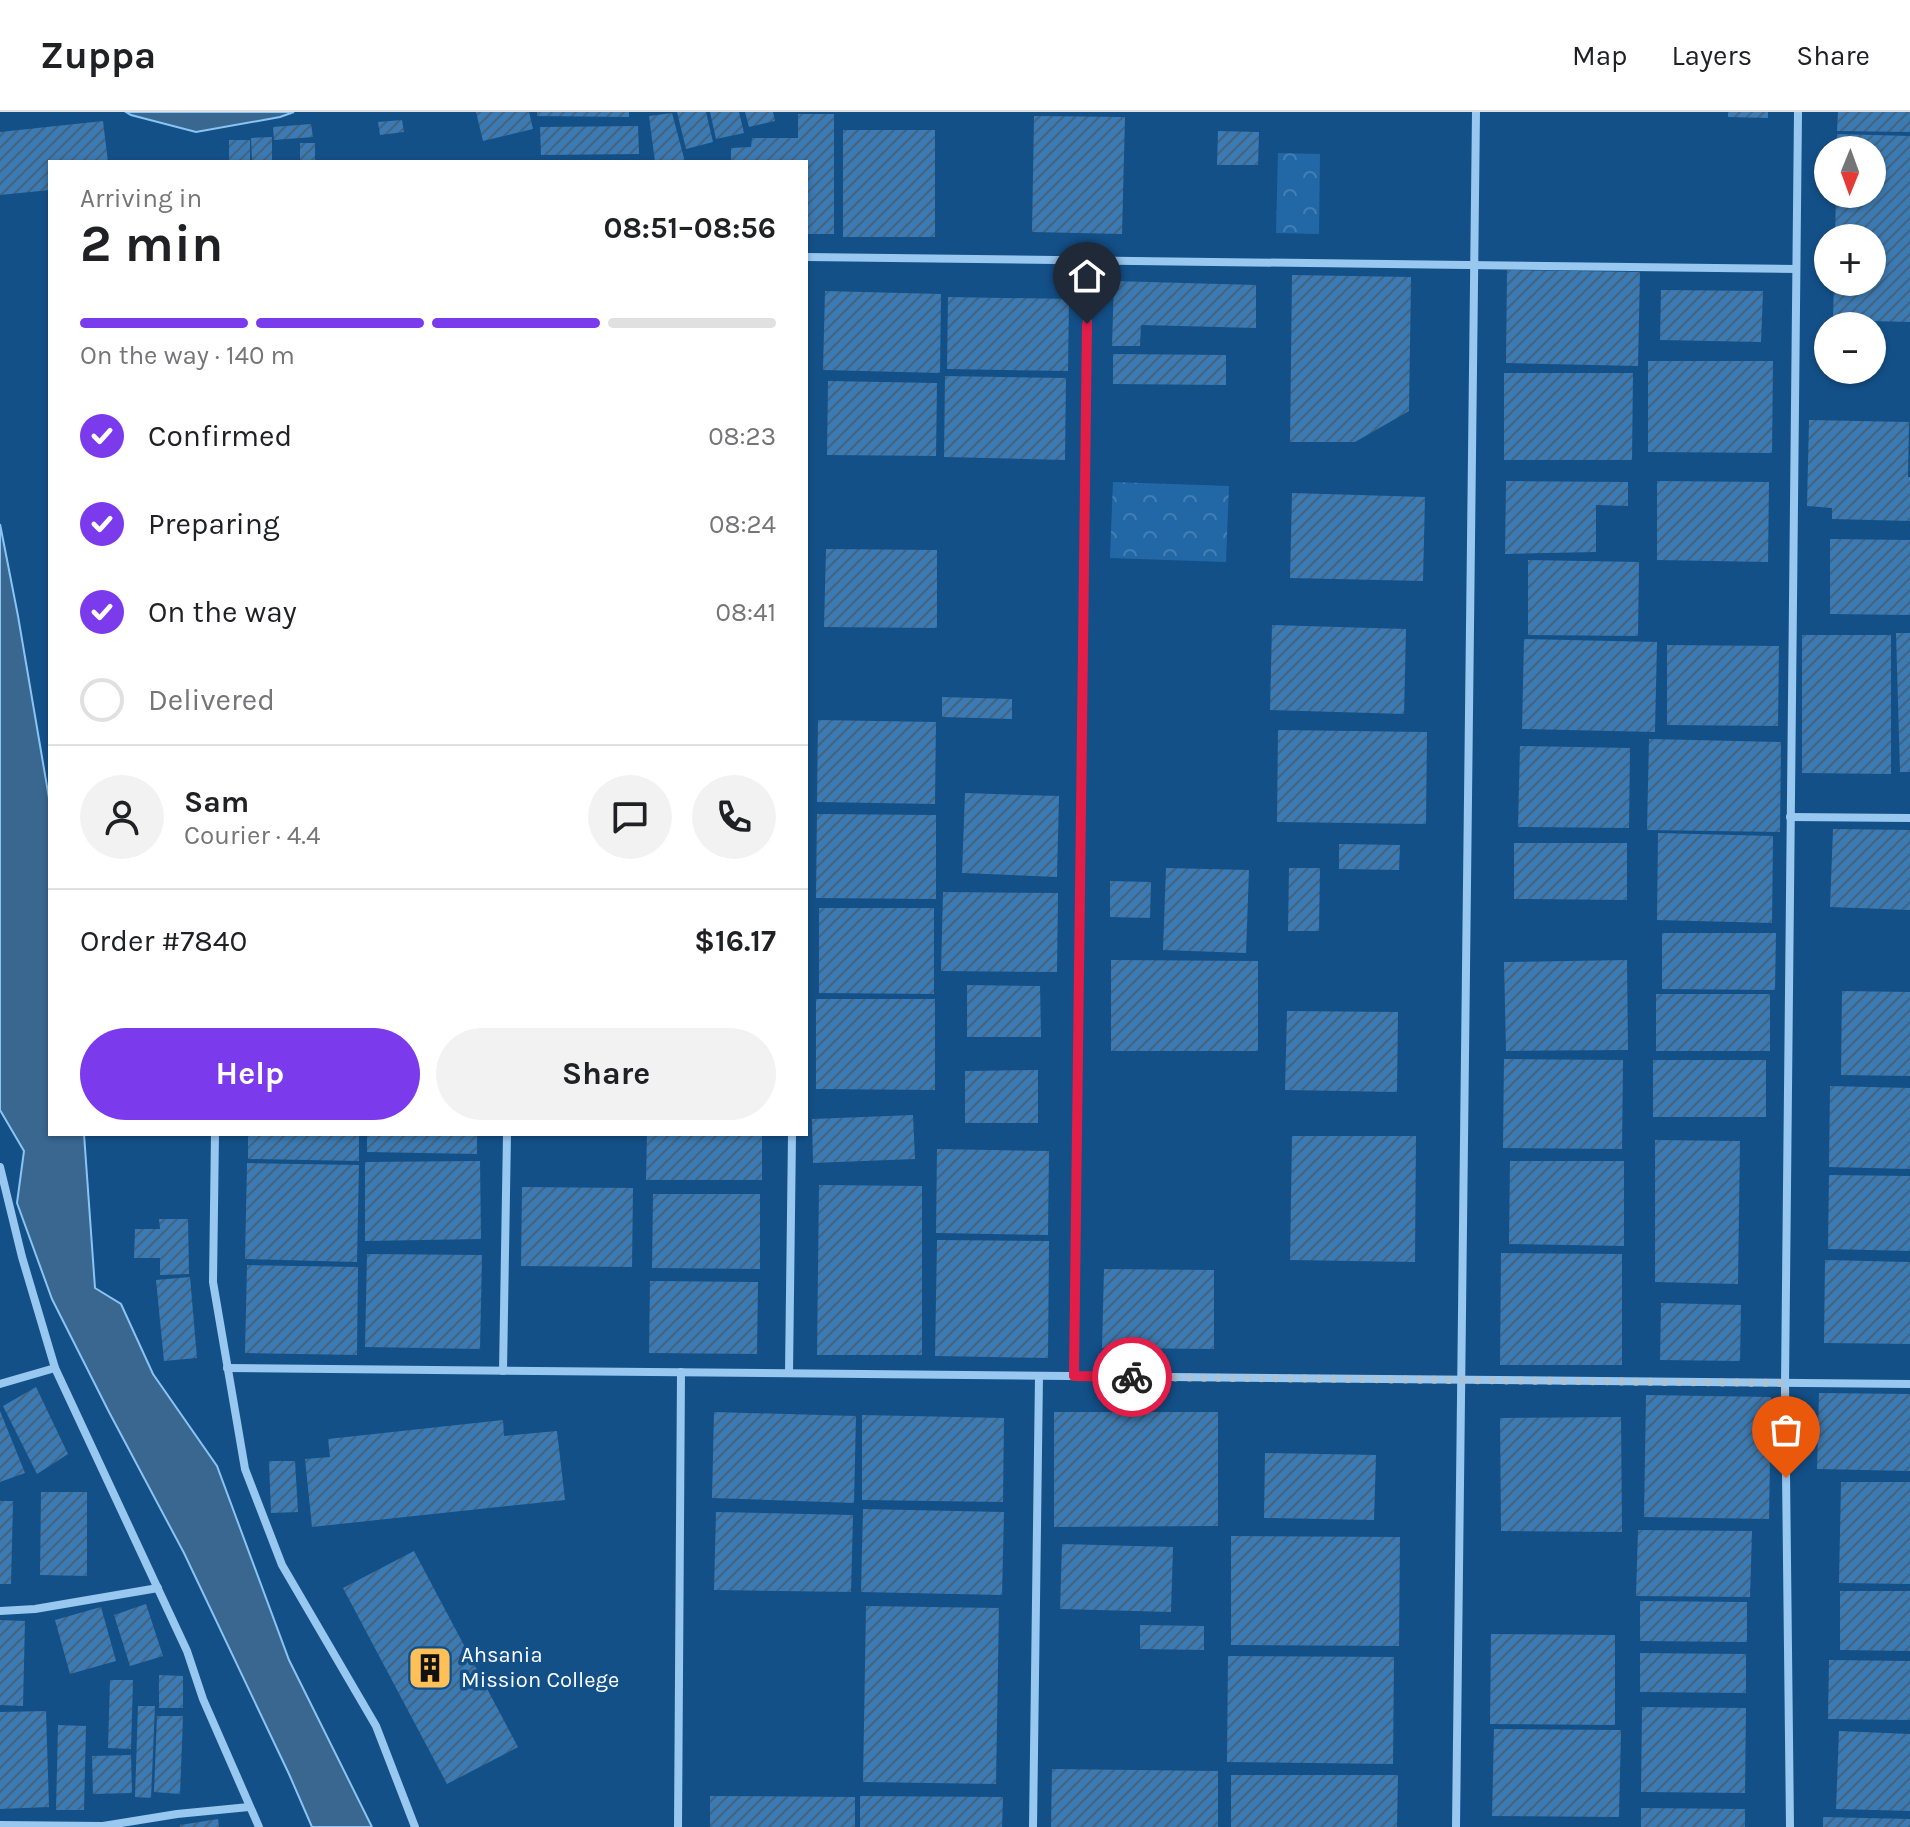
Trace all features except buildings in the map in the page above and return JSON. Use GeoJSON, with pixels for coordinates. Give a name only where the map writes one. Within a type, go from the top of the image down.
{"type":"FeatureCollection","features":[{"type":"Feature","properties":{"kind":"street"},"geometry":{"type":"LineString","coordinates":[[1456,1827],[1476,112]]}},
{"type":"Feature","properties":{"kind":"street"},"geometry":{"type":"LineString","coordinates":[[1790,1827],[1785,1383],[1798,112]]}},
{"type":"Feature","properties":{"kind":"street"},"geometry":{"type":"LineString","coordinates":[[808,257],[1796,269]]}},
{"type":"Feature","properties":{"kind":"street"},"geometry":{"type":"LineString","coordinates":[[1074,1376],[1088,261]]}},
{"type":"Feature","properties":{"kind":"street"},"geometry":{"type":"LineString","coordinates":[[1790,817],[1910,818]]}},
{"type":"Feature","properties":{"kind":"street"},"geometry":{"type":"LineString","coordinates":[[215,1136],[213,1282],[245,1469],[282,1565],[376,1726],[415,1827]]}},
{"type":"Feature","properties":{"kind":"street"},"geometry":{"type":"LineString","coordinates":[[503,1371],[507,1136]]}},
{"type":"Feature","properties":{"kind":"street"},"geometry":{"type":"LineString","coordinates":[[789,1373],[792,1136]]}},
{"type":"Feature","properties":{"kind":"street"},"geometry":{"type":"LineString","coordinates":[[0,1167],[22,1257],[55,1368],[187,1651],[203,1699],[259,1827]]}},
{"type":"Feature","properties":{"kind":"street"},"geometry":{"type":"LineString","coordinates":[[0,1384],[55,1368]]}},
{"type":"Feature","properties":{"kind":"street"},"geometry":{"type":"LineString","coordinates":[[227,1368],[1910,1384]]}},
{"type":"Feature","properties":{"kind":"street"},"geometry":{"type":"LineString","coordinates":[[678,1827],[681,1372]]}},
{"type":"Feature","properties":{"kind":"street"},"geometry":{"type":"LineString","coordinates":[[1033,1827],[1039,1376]]}},
{"type":"Feature","properties":{"kind":"street"},"geometry":{"type":"LineString","coordinates":[[0,1611],[35,1609],[158,1588]]}},
{"type":"Feature","properties":{"kind":"street"},"geometry":{"type":"LineString","coordinates":[[0,1825],[103,1826],[249,1807]]}},
{"type":"Feature","properties":{"kind":"green space"},"geometry":{"type":"Polygon","coordinates":[[[1278,153],[1320,154],[1319,234],[1276,233],[1278,153]]]}},
{"type":"Feature","properties":{"kind":"green space"},"geometry":{"type":"Polygon","coordinates":[[[1113,482],[1229,486],[1226,562],[1110,558],[1113,482]]]}},
{"type":"Feature","properties":{"kind":"shaded area"},"geometry":{"type":"Polygon","coordinates":[[[126,112],[294,112],[196,132],[126,112]]]}},
{"type":"Feature","properties":{"kind":"shaded area"},"geometry":{"type":"Polygon","coordinates":[[[0,524],[48,792],[48,1136],[84,1136],[95,1288],[121,1304],[153,1374],[217,1466],[289,1660],[372,1827],[312,1827],[184,1553],[52,1299],[17,1203],[24,1151],[0,1110],[0,524]]]}},
{"type":"Feature","properties":{"kind":"way so far"},"geometry":{"type":"LineString","coordinates":[[1132,1377],[1785,1383],[1786,1478]]}},
{"type":"Feature","properties":{"kind":"place","name":"Ahsania Mission College"},"geometry":{"type":"Point","coordinates":[430,1668]}},
{"type":"Feature","properties":{"kind":"route"},"geometry":{"type":"LineString","coordinates":[[1087,324],[1074,1376],[1132,1377]]}}]}
